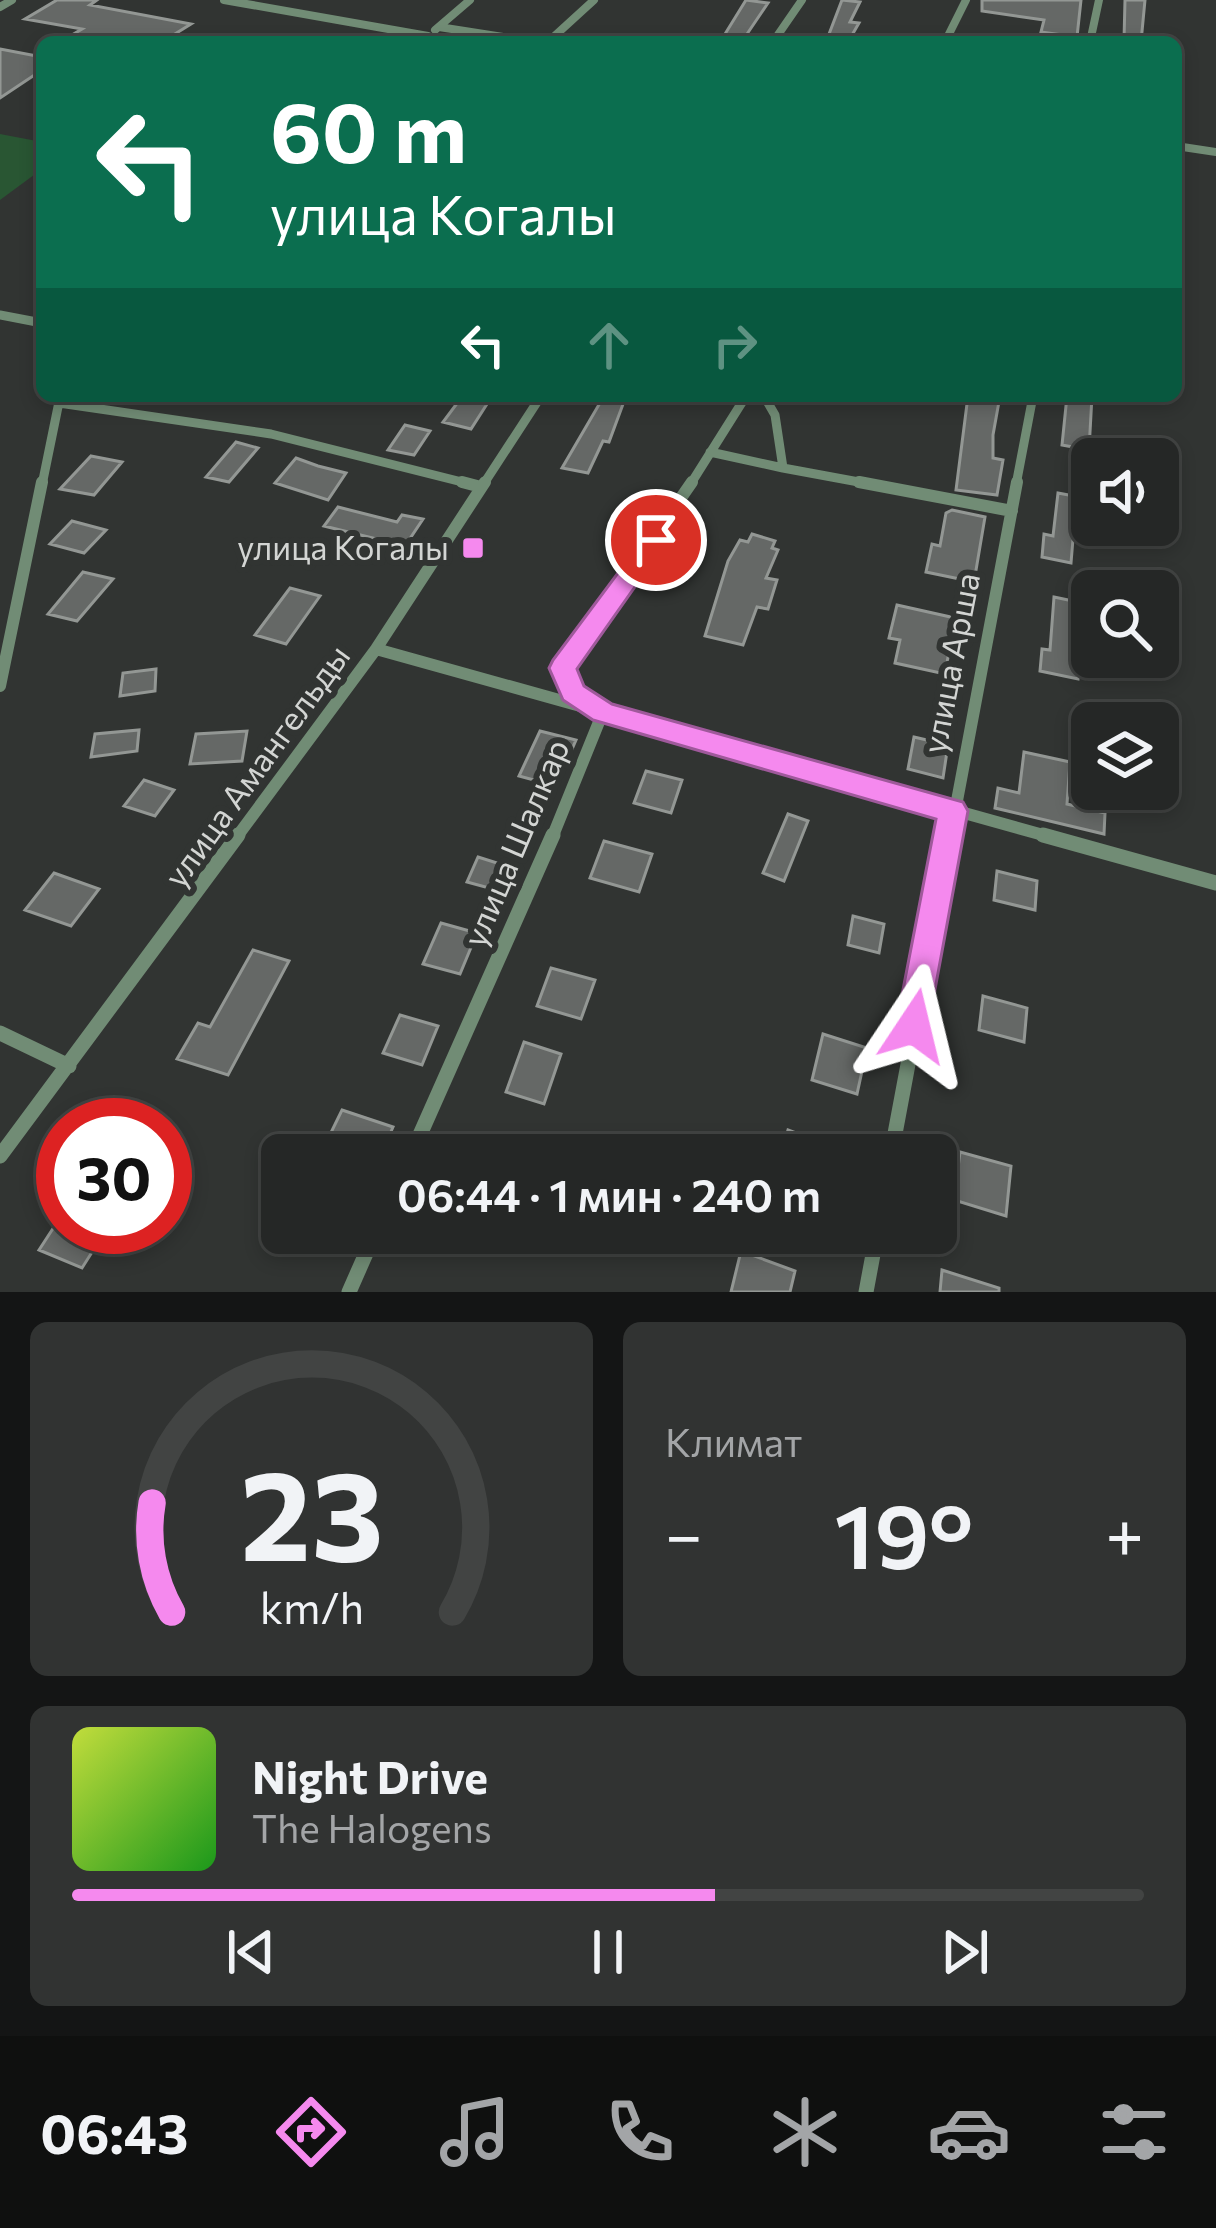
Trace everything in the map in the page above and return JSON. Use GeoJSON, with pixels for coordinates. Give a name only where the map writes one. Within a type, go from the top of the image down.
{"type":"FeatureCollection","features":[{"type":"Feature","properties":{"kind":"street"},"geometry":{"type":"LineString","coordinates":[[0,7],[12,0]]}},
{"type":"Feature","properties":{"kind":"street"},"geometry":{"type":"LineString","coordinates":[[224,0],[408,36]]}},
{"type":"Feature","properties":{"kind":"street"},"geometry":{"type":"LineString","coordinates":[[427,36],[470,0]]}},
{"type":"Feature","properties":{"kind":"street"},"geometry":{"type":"LineString","coordinates":[[555,36],[595,0]]}},
{"type":"Feature","properties":{"kind":"street"},"geometry":{"type":"LineString","coordinates":[[777,36],[802,0]]}},
{"type":"Feature","properties":{"kind":"street"},"geometry":{"type":"LineString","coordinates":[[948,36],[966,0]]}},
{"type":"Feature","properties":{"kind":"street"},"geometry":{"type":"LineString","coordinates":[[1091,36],[1099,0]]}},
{"type":"Feature","properties":{"kind":"street"},"geometry":{"type":"LineString","coordinates":[[439,27],[497,36]]}},
{"type":"Feature","properties":{"kind":"street"},"geometry":{"type":"LineString","coordinates":[[1182,147],[1216,152]]}},
{"type":"Feature","properties":{"kind":"street"},"geometry":{"type":"LineString","coordinates":[[0,315],[36,322]]}},
{"type":"Feature","properties":{"kind":"street"},"geometry":{"type":"LineString","coordinates":[[0,686],[60,402]]}},
{"type":"Feature","properties":{"kind":"street"},"geometry":{"type":"LineString","coordinates":[[72,402],[271,434],[481,487]]}},
{"type":"Feature","properties":{"kind":"street","name":"улица Амангельды"},"geometry":{"type":"LineString","coordinates":[[0,1156],[376,650],[537,402]]}},
{"type":"Feature","properties":{"kind":"street","name":"улица Шалкар"},"geometry":{"type":"LineString","coordinates":[[421,1134],[522,911],[603,712],[573,693],[563,668],[611,605],[742,402]]}},
{"type":"Feature","properties":{"kind":"street"},"geometry":{"type":"LineString","coordinates":[[767,402],[775,415],[783,468]]}},
{"type":"Feature","properties":{"kind":"street","name":"улица Арша"},"geometry":{"type":"LineString","coordinates":[[895,1134],[952,811],[1033,402]]}},
{"type":"Feature","properties":{"kind":"street"},"geometry":{"type":"LineString","coordinates":[[710,452],[1012,511]]}},
{"type":"Feature","properties":{"kind":"street"},"geometry":{"type":"LineString","coordinates":[[376,650],[1216,883]]}},
{"type":"Feature","properties":{"kind":"street"},"geometry":{"type":"LineString","coordinates":[[0,1033],[69,1066]]}},
{"type":"Feature","properties":{"kind":"street"},"geometry":{"type":"LineString","coordinates":[[349,1292],[366,1254]]}},
{"type":"Feature","properties":{"kind":"street"},"geometry":{"type":"LineString","coordinates":[[866,1292],[873,1254]]}},
{"type":"Feature","properties":{"kind":"green space"},"geometry":{"type":"Polygon","coordinates":[[[0,134],[36,141],[36,173],[0,200],[0,134]]]}},
{"type":"Feature","properties":{"kind":"building"},"geometry":{"type":"Polygon","coordinates":[[[57,0],[97,0],[90,5],[191,24],[172,36],[70,36],[82,29],[25,19],[57,0]]]}},
{"type":"Feature","properties":{"kind":"building"},"geometry":{"type":"Polygon","coordinates":[[[746,0],[768,3],[746,36],[725,34],[746,0]]]}},
{"type":"Feature","properties":{"kind":"building"},"geometry":{"type":"Polygon","coordinates":[[[842,0],[860,2],[850,22],[859,23],[851,36],[828,36],[842,0]]]}},
{"type":"Feature","properties":{"kind":"building"},"geometry":{"type":"Polygon","coordinates":[[[982,0],[1081,0],[1077,36],[1041,32],[1044,20],[982,11],[982,0]]]}},
{"type":"Feature","properties":{"kind":"building"},"geometry":{"type":"Polygon","coordinates":[[[1125,0],[1145,0],[1142,36],[1124,36],[1125,0]]]}},
{"type":"Feature","properties":{"kind":"building"},"geometry":{"type":"Polygon","coordinates":[[[0,49],[36,56],[36,74],[0,98],[0,49]]]}},
{"type":"Feature","properties":{"kind":"building"},"geometry":{"type":"Polygon","coordinates":[[[458,402],[487,404],[471,429],[443,422],[458,402]]]}},
{"type":"Feature","properties":{"kind":"building"},"geometry":{"type":"Polygon","coordinates":[[[600,402],[624,402],[609,442],[603,441],[588,473],[562,468],[600,402]]]}},
{"type":"Feature","properties":{"kind":"building"},"geometry":{"type":"Polygon","coordinates":[[[967,402],[999,402],[993,458],[1003,460],[997,495],[956,490],[967,402]]]}},
{"type":"Feature","properties":{"kind":"building"},"geometry":{"type":"Polygon","coordinates":[[[1066,402],[1092,402],[1090,438],[1071,438],[1071,447],[1062,445],[1066,402]]]}},
{"type":"Feature","properties":{"kind":"building"},"geometry":{"type":"Polygon","coordinates":[[[405,425],[430,431],[414,455],[388,450],[405,425]]]}},
{"type":"Feature","properties":{"kind":"building"},"geometry":{"type":"Polygon","coordinates":[[[236,442],[258,448],[229,482],[206,477],[236,442]]]}},
{"type":"Feature","properties":{"kind":"building"},"geometry":{"type":"Polygon","coordinates":[[[91,456],[122,462],[94,495],[60,489],[91,456]]]}},
{"type":"Feature","properties":{"kind":"building"},"geometry":{"type":"Polygon","coordinates":[[[296,458],[346,473],[328,500],[275,483],[296,458]]]}},
{"type":"Feature","properties":{"kind":"building"},"geometry":{"type":"Polygon","coordinates":[[[1058,493],[1071,495],[1071,563],[1042,557],[1044,534],[1053,536],[1058,493]]]}},
{"type":"Feature","properties":{"kind":"building"},"geometry":{"type":"Polygon","coordinates":[[[338,507],[397,522],[402,515],[423,519],[405,546],[324,526],[338,507]]]}},
{"type":"Feature","properties":{"kind":"building"},"geometry":{"type":"Polygon","coordinates":[[[946,513],[985,517],[974,582],[926,572],[932,544],[940,546],[946,513]]]}},
{"type":"Feature","properties":{"kind":"building"},"geometry":{"type":"Polygon","coordinates":[[[72,521],[106,530],[84,553],[50,544],[72,521]]]}},
{"type":"Feature","properties":{"kind":"building"},"geometry":{"type":"Polygon","coordinates":[[[752,534],[775,541],[772,548],[778,550],[766,578],[777,580],[768,609],[757,607],[743,645],[705,636],[728,561],[740,540],[748,542],[752,534]]]}},
{"type":"Feature","properties":{"kind":"building"},"geometry":{"type":"Polygon","coordinates":[[[83,572],[113,579],[77,621],[48,614],[83,572]]]}},
{"type":"Feature","properties":{"kind":"building"},"geometry":{"type":"Polygon","coordinates":[[[290,588],[320,596],[286,644],[255,635],[290,588]]]}},
{"type":"Feature","properties":{"kind":"building"},"geometry":{"type":"Polygon","coordinates":[[[1054,597],[1071,601],[1071,678],[1040,671],[1042,649],[1050,650],[1054,597]]]}},
{"type":"Feature","properties":{"kind":"building"},"geometry":{"type":"Polygon","coordinates":[[[897,605],[955,618],[945,674],[895,663],[900,640],[889,638],[897,605]]]}},
{"type":"Feature","properties":{"kind":"building"},"geometry":{"type":"Polygon","coordinates":[[[156,669],[155,691],[120,696],[123,673],[156,669]]]}},
{"type":"Feature","properties":{"kind":"building"},"geometry":{"type":"Polygon","coordinates":[[[139,730],[137,751],[91,757],[95,734],[139,730]]]}},
{"type":"Feature","properties":{"kind":"building"},"geometry":{"type":"Polygon","coordinates":[[[247,731],[242,761],[190,764],[196,734],[247,731]]]}},
{"type":"Feature","properties":{"kind":"building"},"geometry":{"type":"Polygon","coordinates":[[[540,731],[576,740],[556,786],[519,776],[540,731]]]}},
{"type":"Feature","properties":{"kind":"building"},"geometry":{"type":"Polygon","coordinates":[[[914,737],[948,745],[943,778],[908,769],[914,737]]]}},
{"type":"Feature","properties":{"kind":"building"},"geometry":{"type":"Polygon","coordinates":[[[1024,752],[1070,762],[1067,804],[1071,810],[1105,813],[1104,834],[995,808],[998,788],[1019,793],[1024,752]]]}},
{"type":"Feature","properties":{"kind":"building"},"geometry":{"type":"Polygon","coordinates":[[[646,771],[682,780],[671,813],[634,803],[646,771]]]}},
{"type":"Feature","properties":{"kind":"building"},"geometry":{"type":"Polygon","coordinates":[[[144,780],[174,790],[155,816],[124,806],[144,780]]]}},
{"type":"Feature","properties":{"kind":"building"},"geometry":{"type":"Polygon","coordinates":[[[788,814],[808,821],[784,881],[763,873],[788,814]]]}},
{"type":"Feature","properties":{"kind":"building"},"geometry":{"type":"Polygon","coordinates":[[[604,841],[652,854],[639,892],[590,878],[604,841]]]}},
{"type":"Feature","properties":{"kind":"building"},"geometry":{"type":"Polygon","coordinates":[[[478,857],[510,867],[500,891],[467,882],[478,857]]]}},
{"type":"Feature","properties":{"kind":"building"},"geometry":{"type":"Polygon","coordinates":[[[997,871],[1037,881],[1035,910],[994,900],[997,871]]]}},
{"type":"Feature","properties":{"kind":"building"},"geometry":{"type":"Polygon","coordinates":[[[54,873],[99,889],[71,926],[25,910],[54,873]]]}},
{"type":"Feature","properties":{"kind":"building"},"geometry":{"type":"Polygon","coordinates":[[[853,916],[884,924],[879,953],[848,945],[853,916]]]}},
{"type":"Feature","properties":{"kind":"building"},"geometry":{"type":"Polygon","coordinates":[[[441,923],[477,933],[460,974],[423,964],[441,923]]]}},
{"type":"Feature","properties":{"kind":"building"},"geometry":{"type":"Polygon","coordinates":[[[253,950],[289,961],[228,1075],[177,1059],[198,1023],[210,1027],[253,950]]]}},
{"type":"Feature","properties":{"kind":"building"},"geometry":{"type":"Polygon","coordinates":[[[551,968],[595,980],[581,1019],[537,1006],[551,968]]]}},
{"type":"Feature","properties":{"kind":"building"},"geometry":{"type":"Polygon","coordinates":[[[983,996],[1027,1008],[1024,1042],[979,1030],[983,996]]]}},
{"type":"Feature","properties":{"kind":"building"},"geometry":{"type":"Polygon","coordinates":[[[400,1015],[438,1026],[422,1065],[383,1053],[400,1015]]]}},
{"type":"Feature","properties":{"kind":"building"},"geometry":{"type":"Polygon","coordinates":[[[823,1034],[867,1048],[857,1094],[812,1080],[823,1034]]]}},
{"type":"Feature","properties":{"kind":"building"},"geometry":{"type":"Polygon","coordinates":[[[524,1042],[561,1054],[544,1104],[506,1092],[524,1042]]]}},
{"type":"Feature","properties":{"kind":"building"},"geometry":{"type":"Polygon","coordinates":[[[342,1110],[393,1127],[390,1134],[330,1134],[342,1110]]]}},
{"type":"Feature","properties":{"kind":"building"},"geometry":{"type":"Polygon","coordinates":[[[960,1152],[1011,1166],[1006,1216],[957,1201],[960,1152]]]}},
{"type":"Feature","properties":{"kind":"building"},"geometry":{"type":"Polygon","coordinates":[[[49,1254],[91,1254],[82,1268],[49,1254]]]}},
{"type":"Feature","properties":{"kind":"building"},"geometry":{"type":"Polygon","coordinates":[[[740,1254],[795,1271],[790,1292],[731,1292],[740,1254]]]}},
{"type":"Feature","properties":{"kind":"building"},"geometry":{"type":"Polygon","coordinates":[[[942,1270],[999,1288],[999,1292],[940,1292],[942,1270]]]}},
{"type":"Feature","properties":{"kind":"place","name":"улица Когалы"},"geometry":{"type":"Point","coordinates":[473,548]}},
{"type":"Feature","properties":{"kind":"route"},"geometry":{"type":"LineString","coordinates":[[656,540],[563,668],[573,693],[603,712],[952,811],[914,1026]]}}]}
